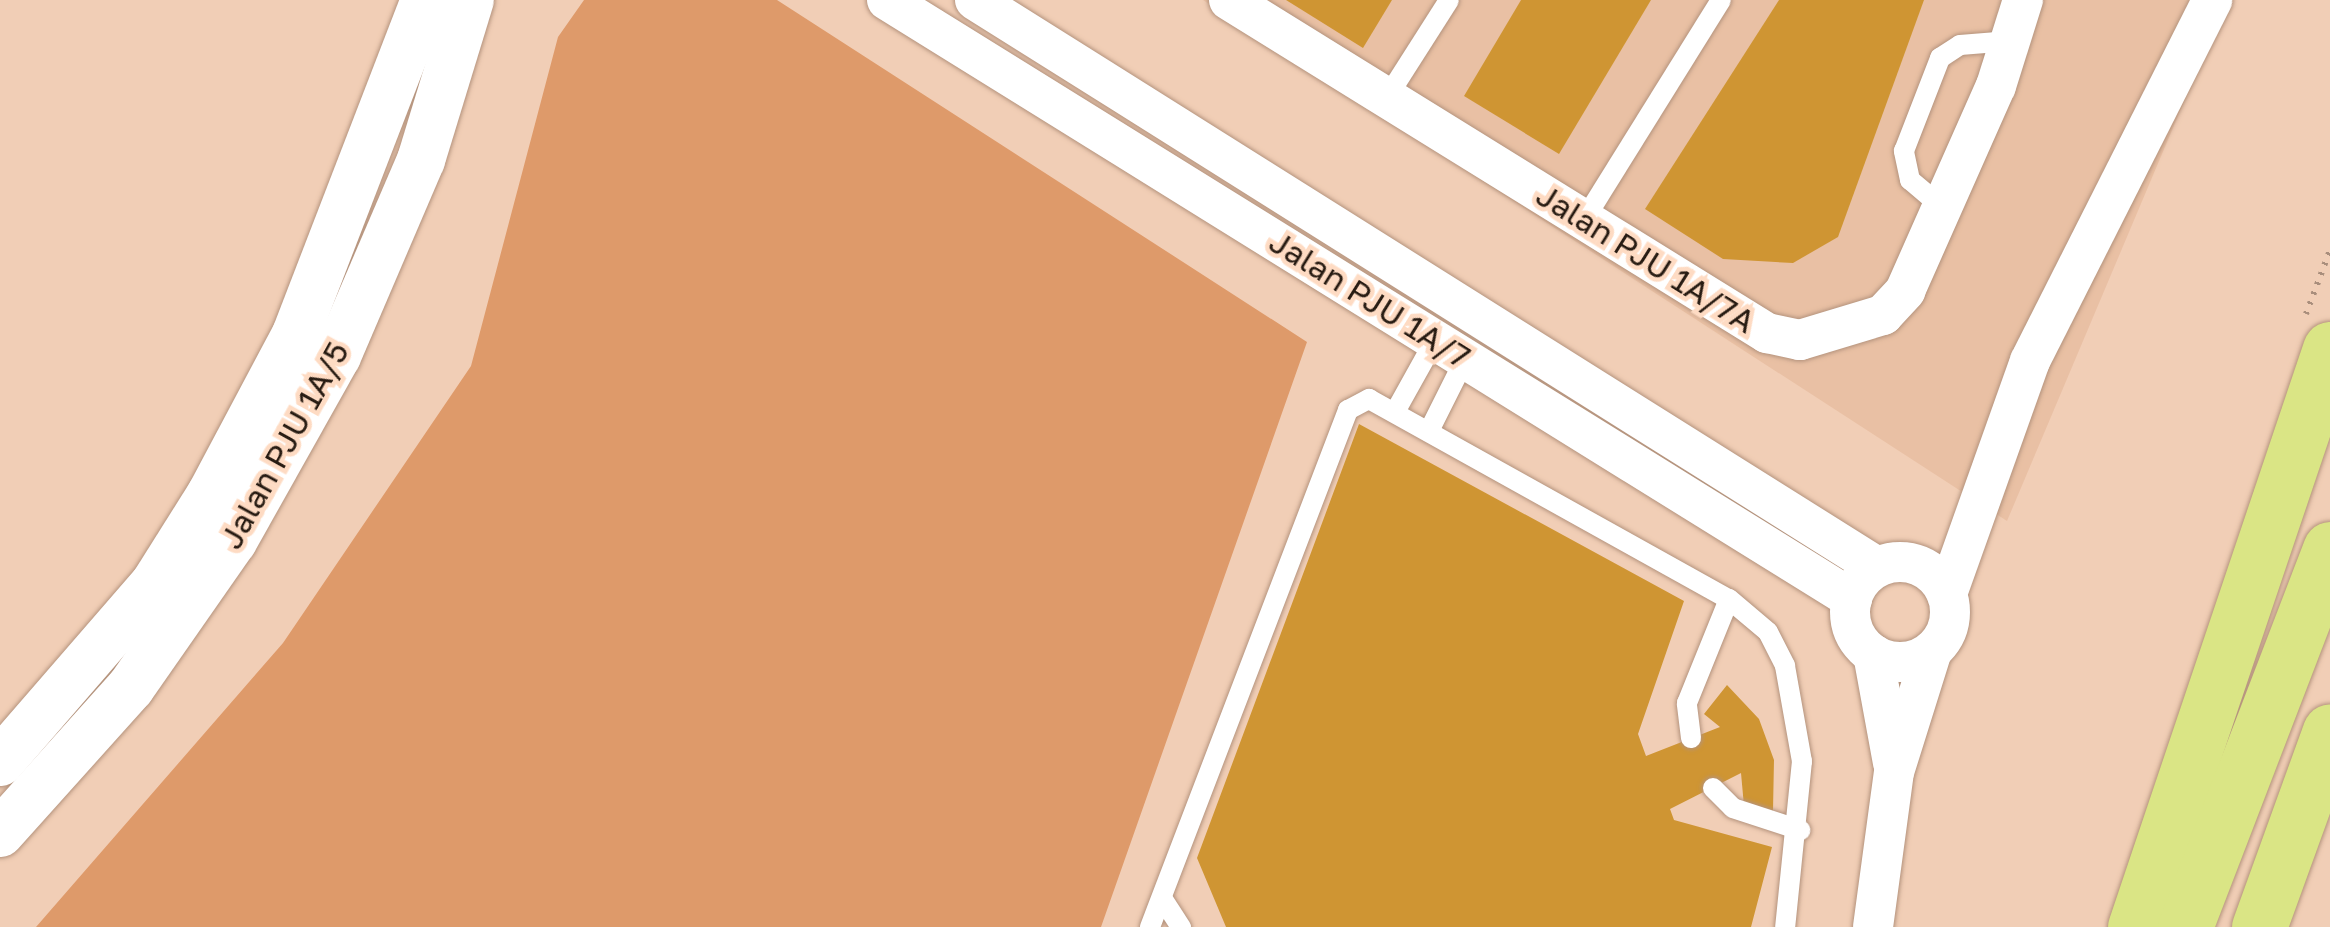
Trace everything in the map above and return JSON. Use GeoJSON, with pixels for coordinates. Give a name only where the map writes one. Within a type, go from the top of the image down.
{"type":"FeatureCollection","features":[{"type":"Feature","properties":{"kind":"main road"},"geometry":{"type":"LineString","coordinates":[[2135,927],[2330,348]]}},
{"type":"Feature","properties":{"kind":"main road"},"geometry":{"type":"LineString","coordinates":[[2186,927],[2330,549]]}},
{"type":"Feature","properties":{"kind":"main road"},"geometry":{"type":"LineString","coordinates":[[2259,927],[2330,731]]}},
{"type":"Feature","properties":{"kind":"street","name":"Jalan PJU 1A/5"},"geometry":{"type":"LineString","coordinates":[[0,762],[155,583],[212,494],[296,334],[425,0]]}},
{"type":"Feature","properties":{"kind":"street","name":"Jalan PJU 1A/5"},"geometry":{"type":"LineString","coordinates":[[0,833],[130,688],[242,524],[352,320],[422,160],[470,0]]}},
{"type":"Feature","properties":{"kind":"street","name":"Jalan PJU 1A/7"},"geometry":{"type":"LineString","coordinates":[[975,0],[1878,567]]}},
{"type":"Feature","properties":{"kind":"street","name":"Jalan PJU 1A/7A"},"geometry":{"type":"LineString","coordinates":[[1230,0],[1767,332],[1800,340],[1883,316],[1904,291],[1942,208],[2023,0]]}},
{"type":"Feature","properties":{"kind":"street"},"geometry":{"type":"LineString","coordinates":[[1874,927],[1894,772],[1932,651],[1950,615],[1947,594],[2030,361],[2212,0]]}},
{"type":"Feature","properties":{"kind":"street","name":"Jalan PJU 1A/7"},"geometry":{"type":"LineString","coordinates":[[899,3],[1852,599]]}},
{"type":"Feature","properties":{"kind":"street"},"geometry":{"type":"LineString","coordinates":[[1894,772],[1873,654],[1851,620],[1852,599],[1878,567],[1924,568],[1947,594]]}},
{"type":"Feature","properties":{"kind":"street"},"geometry":{"type":"LineString","coordinates":[[1873,654],[1892,662],[1932,651]]}},
{"type":"Feature","properties":{"kind":"lane"},"geometry":{"type":"LineString","coordinates":[[1386,99],[1448,0]]}},
{"type":"Feature","properties":{"kind":"lane"},"geometry":{"type":"LineString","coordinates":[[1584,220],[1721,0]]}},
{"type":"Feature","properties":{"kind":"lane"},"geometry":{"type":"LineString","coordinates":[[1942,208],[1910,180],[1904,151],[1940,58],[1960,45],[2010,41]]}},
{"type":"Feature","properties":{"kind":"lane"},"geometry":{"type":"LineString","coordinates":[[1395,412],[1450,349]]}},
{"type":"Feature","properties":{"kind":"lane"},"geometry":{"type":"LineString","coordinates":[[1430,429],[1450,349]]}},
{"type":"Feature","properties":{"kind":"lane"},"geometry":{"type":"LineString","coordinates":[[1150,927],[1348,410],[1369,398],[1729,599],[1768,632],[1785,666],[1802,762],[1800,830],[1785,927]]}},
{"type":"Feature","properties":{"kind":"lane"},"geometry":{"type":"LineString","coordinates":[[1691,738],[1687,703],[1729,599]]}},
{"type":"Feature","properties":{"kind":"lane"},"geometry":{"type":"LineString","coordinates":[[1713,788],[1733,808],[1800,830]]}},
{"type":"Feature","properties":{"kind":"lane"},"geometry":{"type":"LineString","coordinates":[[1162,898],[1181,927]]}},
{"type":"Feature","properties":{"kind":"shaded area"},"geometry":{"type":"Polygon","coordinates":[[[584,0],[777,0],[1307,342],[1101,927],[36,927],[283,643],[471,366],[558,37],[584,0]]]}},
{"type":"Feature","properties":{"kind":"shaded area"},"geometry":{"type":"Polygon","coordinates":[[[1203,0],[2227,0],[2007,521],[1203,0]]]}},
{"type":"Feature","properties":{"kind":"building"},"geometry":{"type":"Polygon","coordinates":[[[1286,0],[1392,0],[1363,48],[1286,0]]]}},
{"type":"Feature","properties":{"kind":"building"},"geometry":{"type":"Polygon","coordinates":[[[1521,0],[1651,0],[1559,154],[1464,96],[1521,0]]]}},
{"type":"Feature","properties":{"kind":"building"},"geometry":{"type":"Polygon","coordinates":[[[1779,0],[1924,0],[1838,237],[1793,263],[1723,259],[1645,209],[1779,0]]]}},
{"type":"Feature","properties":{"kind":"building"},"geometry":{"type":"Polygon","coordinates":[[[1359,424],[1684,601],[1638,734],[1646,756],[1720,727],[1704,714],[1727,685],[1759,719],[1774,760],[1773,811],[1744,806],[1741,773],[1670,809],[1674,820],[1772,847],[1751,927],[1226,927],[1197,858],[1359,424]]]}}]}
